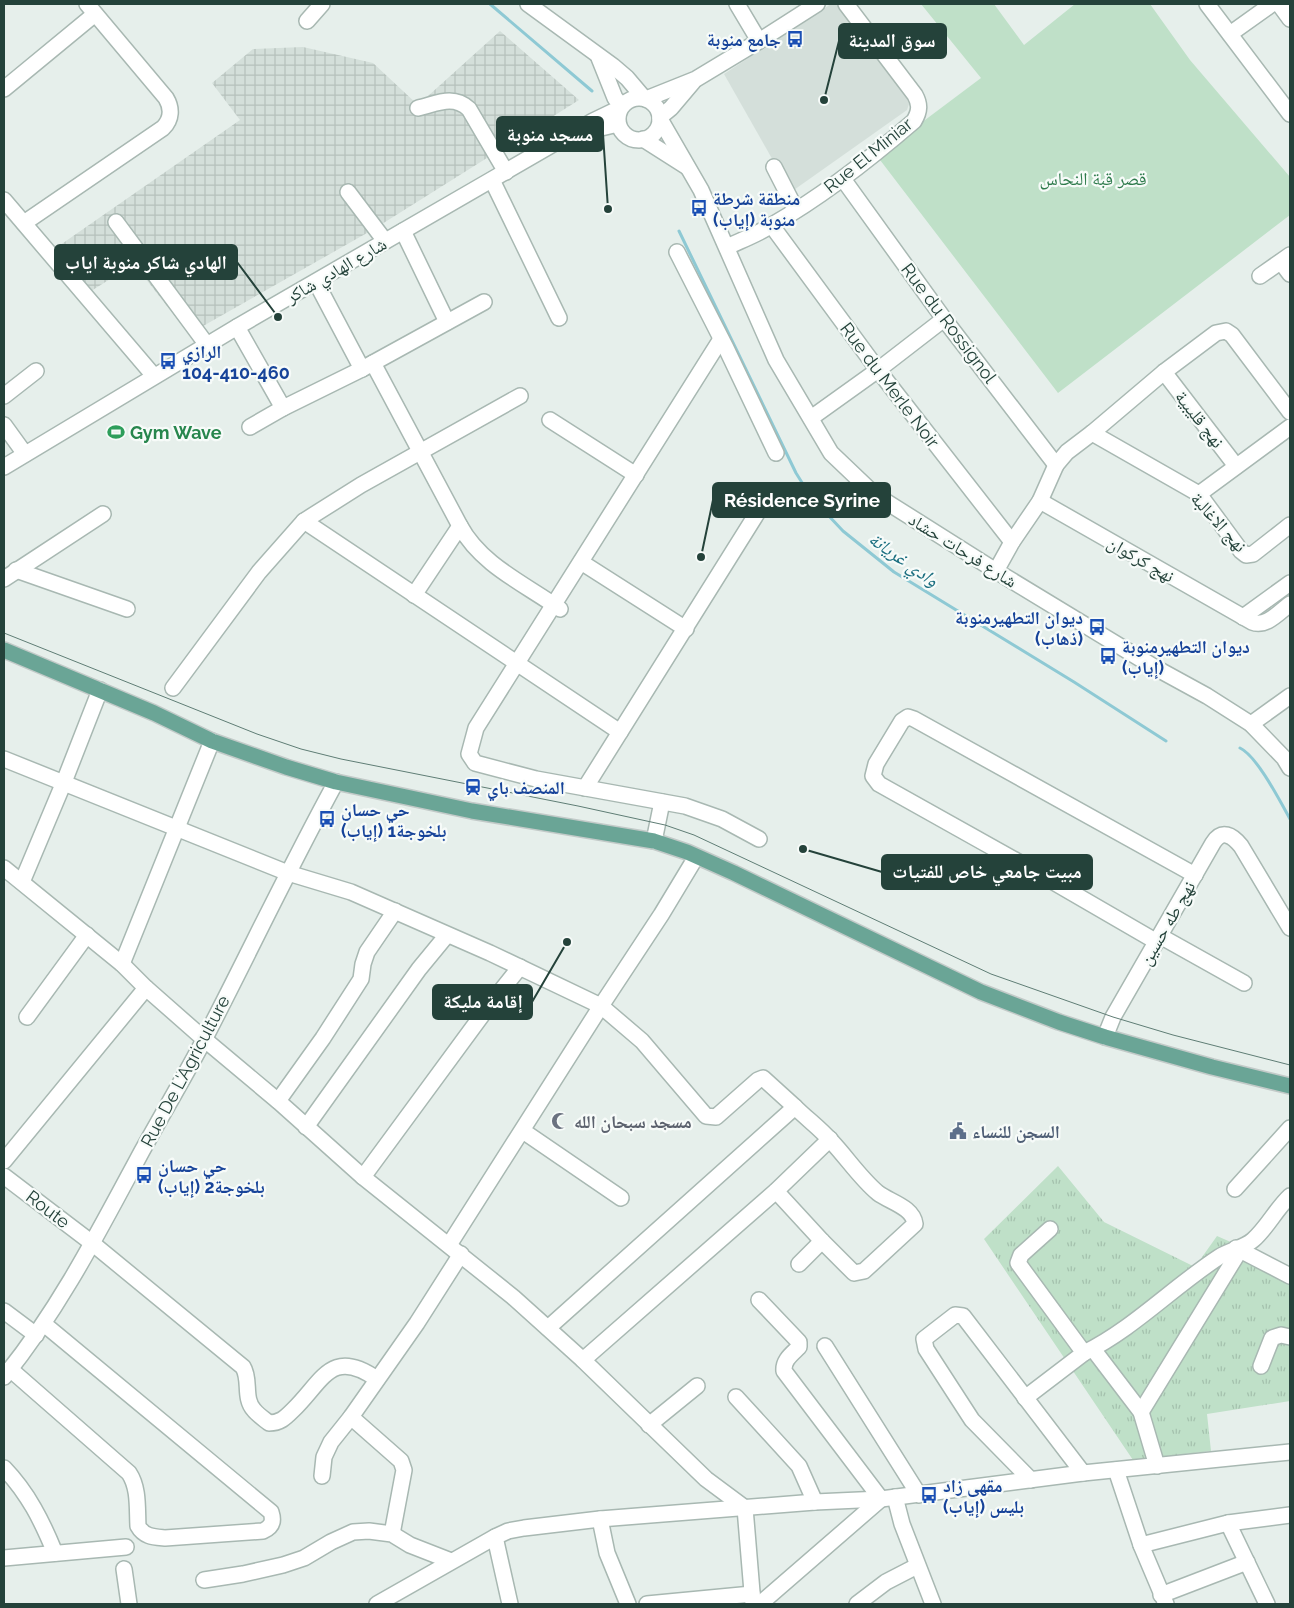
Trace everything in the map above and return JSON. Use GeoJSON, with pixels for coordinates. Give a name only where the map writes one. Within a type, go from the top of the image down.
{"type":"FeatureCollection","features":[{"type":"Feature","properties":{"kind":"main road"},"geometry":{"type":"LineString","coordinates":[[4,650],[154,713],[212,740],[286,767],[336,782],[472,811],[654,841],[743,877],[981,992],[1059,1022],[1105,1037],[1212,1067],[1290,1086]]}},
{"type":"Feature","properties":{"kind":"street"},"geometry":{"type":"LineString","coordinates":[[306,21],[322,4]]}},
{"type":"Feature","properties":{"kind":"street"},"geometry":{"type":"LineString","coordinates":[[528,4],[627,78],[645,99],[656,106],[660,118]]}},
{"type":"Feature","properties":{"kind":"street"},"geometry":{"type":"LineString","coordinates":[[737,4],[759,41]]}},
{"type":"Feature","properties":{"kind":"street"},"geometry":{"type":"LineString","coordinates":[[620,106],[631,98],[645,99],[696,79],[817,4]]}},
{"type":"Feature","properties":{"kind":"street","name":"Rue El Miniar"},"geometry":{"type":"LineString","coordinates":[[727,247],[772,226],[842,179],[914,120],[919,111],[915,95],[846,4]]}},
{"type":"Feature","properties":{"kind":"street"},"geometry":{"type":"LineString","coordinates":[[1206,4],[1290,114]]}},
{"type":"Feature","properties":{"kind":"street"},"geometry":{"type":"LineString","coordinates":[[1230,34],[1272,4]]}},
{"type":"Feature","properties":{"kind":"street"},"geometry":{"type":"LineString","coordinates":[[1279,4],[1290,19]]}},
{"type":"Feature","properties":{"kind":"street"},"geometry":{"type":"LineString","coordinates":[[4,89],[91,9],[166,98],[171,110],[168,124],[24,223]]}},
{"type":"Feature","properties":{"kind":"street"},"geometry":{"type":"LineString","coordinates":[[599,56],[615,98],[620,106],[618,124],[620,129],[628,137],[637,140],[643,140],[655,133],[660,118],[696,79]]}},
{"type":"Feature","properties":{"kind":"street"},"geometry":{"type":"LineString","coordinates":[[418,108],[450,100],[462,102],[469,110],[506,172]]}},
{"type":"Feature","properties":{"kind":"street","name":"شارع الهادي شاكر"},"geometry":{"type":"LineString","coordinates":[[4,467],[154,376],[403,230],[620,106]]}},
{"type":"Feature","properties":{"kind":"street","name":"شارع فرحات حشاد"},"geometry":{"type":"LineString","coordinates":[[660,118],[701,190],[776,360],[831,453],[874,494],[996,571],[1154,667],[1208,696],[1251,724],[1284,758],[1290,768]]}},
{"type":"Feature","properties":{"kind":"street","name":"شارع الهادي شاكر"},"geometry":{"type":"LineString","coordinates":[[566,136],[618,124]]}},
{"type":"Feature","properties":{"kind":"street","name":"شارع فرحات حشاد"},"geometry":{"type":"LineString","coordinates":[[643,140],[687,167]]}},
{"type":"Feature","properties":{"kind":"street"},"geometry":{"type":"LineString","coordinates":[[774,167],[796,210]]}},
{"type":"Feature","properties":{"kind":"street","name":"Rue du Rossignol"},"geometry":{"type":"LineString","coordinates":[[842,179],[944,318],[1056,465]]}},
{"type":"Feature","properties":{"kind":"street"},"geometry":{"type":"LineString","coordinates":[[492,180],[559,318]]}},
{"type":"Feature","properties":{"kind":"street"},"geometry":{"type":"LineString","coordinates":[[348,192],[385,241]]}},
{"type":"Feature","properties":{"kind":"street"},"geometry":{"type":"LineString","coordinates":[[4,200],[154,376]]}},
{"type":"Feature","properties":{"kind":"street"},"geometry":{"type":"LineString","coordinates":[[116,222],[207,345]]}},
{"type":"Feature","properties":{"kind":"street","name":"Rue du Merle Noir"},"geometry":{"type":"LineString","coordinates":[[772,226],[878,370],[1012,542]]}},
{"type":"Feature","properties":{"kind":"street"},"geometry":{"type":"LineString","coordinates":[[403,230],[447,322]]}},
{"type":"Feature","properties":{"kind":"street"},"geometry":{"type":"LineString","coordinates":[[677,252],[776,453]]}},
{"type":"Feature","properties":{"kind":"street"},"geometry":{"type":"LineString","coordinates":[[1260,276],[1286,259],[1290,274]]}},
{"type":"Feature","properties":{"kind":"street"},"geometry":{"type":"LineString","coordinates":[[316,282],[420,452],[467,538],[486,559],[557,607]]}},
{"type":"Feature","properties":{"kind":"street"},"geometry":{"type":"LineString","coordinates":[[250,427],[283,408],[368,366],[484,302]]}},
{"type":"Feature","properties":{"kind":"street"},"geometry":{"type":"LineString","coordinates":[[811,418],[878,370],[944,318]]}},
{"type":"Feature","properties":{"kind":"street"},"geometry":{"type":"LineString","coordinates":[[238,327],[283,408]]}},
{"type":"Feature","properties":{"kind":"street"},"geometry":{"type":"LineString","coordinates":[[996,571],[1012,542],[1040,501],[1056,465],[1067,452],[1164,372],[1216,333],[1226,331],[1232,334],[1290,412]]}},
{"type":"Feature","properties":{"kind":"street"},"geometry":{"type":"LineString","coordinates":[[585,564],[636,475],[723,343]]}},
{"type":"Feature","properties":{"kind":"street"},"geometry":{"type":"LineString","coordinates":[[723,343],[520,666],[485,733],[472,743],[470,758],[479,765],[585,788],[685,806],[704,812],[759,839]]}},
{"type":"Feature","properties":{"kind":"street"},"geometry":{"type":"LineString","coordinates":[[4,396],[36,371]]}},
{"type":"Feature","properties":{"kind":"street","name":"نهج قليبية"},"geometry":{"type":"LineString","coordinates":[[1164,372],[1236,466]]}},
{"type":"Feature","properties":{"kind":"street"},"geometry":{"type":"LineString","coordinates":[[173,688],[260,572],[304,521],[361,484],[520,396]]}},
{"type":"Feature","properties":{"kind":"street"},"geometry":{"type":"LineString","coordinates":[[550,420],[636,475]]}},
{"type":"Feature","properties":{"kind":"street"},"geometry":{"type":"LineString","coordinates":[[4,425],[25,454]]}},
{"type":"Feature","properties":{"kind":"street"},"geometry":{"type":"LineString","coordinates":[[1199,494],[1290,427]]}},
{"type":"Feature","properties":{"kind":"street","name":"نهج الاغالبة"},"geometry":{"type":"LineString","coordinates":[[1092,433],[1199,494],[1241,551],[1246,555],[1253,554],[1290,526]]}},
{"type":"Feature","properties":{"kind":"street"},"geometry":{"type":"LineString","coordinates":[[585,788],[771,491]]}},
{"type":"Feature","properties":{"kind":"street","name":"نهج كركوان"},"geometry":{"type":"LineString","coordinates":[[1040,501],[1258,625],[1264,623],[1290,604]]}},
{"type":"Feature","properties":{"kind":"street"},"geometry":{"type":"LineString","coordinates":[[10,575],[103,514]]}},
{"type":"Feature","properties":{"kind":"street"},"geometry":{"type":"LineString","coordinates":[[304,521],[620,732]]}},
{"type":"Feature","properties":{"kind":"street"},"geometry":{"type":"LineString","coordinates":[[414,595],[460,526]]}},
{"type":"Feature","properties":{"kind":"street"},"geometry":{"type":"LineString","coordinates":[[585,564],[686,629]]}},
{"type":"Feature","properties":{"kind":"street"},"geometry":{"type":"LineString","coordinates":[[10,575],[127,608]]}},
{"type":"Feature","properties":{"kind":"street"},"geometry":{"type":"LineString","coordinates":[[1243,617],[1290,583]]}},
{"type":"Feature","properties":{"kind":"street"},"geometry":{"type":"LineString","coordinates":[[22,882],[100,690]]}},
{"type":"Feature","properties":{"kind":"street"},"geometry":{"type":"LineString","coordinates":[[1251,724],[1290,696]]}},
{"type":"Feature","properties":{"kind":"street"},"geometry":{"type":"LineString","coordinates":[[1195,875],[914,719],[908,717],[902,721],[876,764],[873,776],[879,784],[1158,939],[1244,983]]}},
{"type":"Feature","properties":{"kind":"street"},"geometry":{"type":"LineString","coordinates":[[122,964],[212,740]]}},
{"type":"Feature","properties":{"kind":"street"},"geometry":{"type":"LineString","coordinates":[[4,759],[288,873],[351,892],[520,967],[601,1006],[642,1041],[706,1116],[716,1117],[758,1080],[763,1078],[830,1140],[873,1189],[906,1209],[914,1219],[915,1224],[864,1270],[854,1273],[776,1191]]}},
{"type":"Feature","properties":{"kind":"street","name":"Rue De L'Agriculture"},"geometry":{"type":"LineString","coordinates":[[7,1373],[40,1329],[92,1242],[204,1039],[336,782]]}},
{"type":"Feature","properties":{"kind":"street"},"geometry":{"type":"LineString","coordinates":[[654,841],[662,802]]}},
{"type":"Feature","properties":{"kind":"street","name":"نهج طه حسين"},"geometry":{"type":"LineString","coordinates":[[1105,1037],[1113,1017],[1212,843],[1220,835],[1226,834],[1237,840],[1290,928]]}},
{"type":"Feature","properties":{"kind":"street"},"geometry":{"type":"LineString","coordinates":[[322,1476],[324,1457],[327,1450],[417,1323],[455,1250],[523,1131],[696,857]]}},
{"type":"Feature","properties":{"kind":"street"},"geometry":{"type":"LineString","coordinates":[[4,869],[122,964],[146,988],[363,1177],[513,1297],[583,1360],[706,1479],[745,1508],[755,1601]]}},
{"type":"Feature","properties":{"kind":"street"},"geometry":{"type":"LineString","coordinates":[[278,1101],[323,1038],[361,979],[367,952],[395,911]]}},
{"type":"Feature","properties":{"kind":"street"},"geometry":{"type":"LineString","coordinates":[[27,1017],[87,935]]}},
{"type":"Feature","properties":{"kind":"street"},"geometry":{"type":"LineString","coordinates":[[306,1127],[419,969],[447,935]]}},
{"type":"Feature","properties":{"kind":"street"},"geometry":{"type":"LineString","coordinates":[[363,1177],[488,1007],[520,967]]}},
{"type":"Feature","properties":{"kind":"street"},"geometry":{"type":"LineString","coordinates":[[4,1161],[146,988]]}},
{"type":"Feature","properties":{"kind":"street"},"geometry":{"type":"LineString","coordinates":[[548,1328],[795,1108]]}},
{"type":"Feature","properties":{"kind":"street"},"geometry":{"type":"LineString","coordinates":[[1235,1189],[1290,1128]]}},
{"type":"Feature","properties":{"kind":"street"},"geometry":{"type":"LineString","coordinates":[[523,1131],[621,1198]]}},
{"type":"Feature","properties":{"kind":"street"},"geometry":{"type":"LineString","coordinates":[[583,1360],[776,1191],[830,1140]]}},
{"type":"Feature","properties":{"kind":"street","name":"Route"},"geometry":{"type":"LineString","coordinates":[[4,1176],[92,1242],[243,1367],[246,1372],[248,1400],[253,1410],[269,1423],[282,1420],[307,1396],[323,1376],[335,1367],[353,1366],[377,1379]]}},
{"type":"Feature","properties":{"kind":"street"},"geometry":{"type":"LineString","coordinates":[[1025,1398],[1220,1257],[1255,1239],[1273,1214],[1290,1196]]}},
{"type":"Feature","properties":{"kind":"street"},"geometry":{"type":"LineString","coordinates":[[1050,1229],[1021,1255],[1018,1263],[1088,1351],[1141,1412],[1157,1466]]}},
{"type":"Feature","properties":{"kind":"street"},"geometry":{"type":"LineString","coordinates":[[799,1264],[822,1241]]}},
{"type":"Feature","properties":{"kind":"street"},"geometry":{"type":"LineString","coordinates":[[1238,1249],[1290,1276]]}},
{"type":"Feature","properties":{"kind":"street"},"geometry":{"type":"LineString","coordinates":[[1141,1412],[1238,1249]]}},
{"type":"Feature","properties":{"kind":"street"},"geometry":{"type":"LineString","coordinates":[[759,1300],[799,1342],[799,1347],[787,1359],[783,1368],[784,1371],[888,1498],[902,1524],[933,1604]]}},
{"type":"Feature","properties":{"kind":"street"},"geometry":{"type":"LineString","coordinates":[[4,1311],[40,1329],[271,1512],[272,1525],[263,1530],[165,1538],[147,1535],[138,1526],[136,1491],[134,1481],[129,1473],[7,1373]]}},
{"type":"Feature","properties":{"kind":"street"},"geometry":{"type":"LineString","coordinates":[[1031,1480],[972,1420],[926,1350],[924,1339],[955,1315],[964,1316],[1083,1473]]}},
{"type":"Feature","properties":{"kind":"street"},"geometry":{"type":"LineString","coordinates":[[1261,1366],[1272,1338],[1290,1337]]}},
{"type":"Feature","properties":{"kind":"street"},"geometry":{"type":"LineString","coordinates":[[825,1346],[919,1495]]}},
{"type":"Feature","properties":{"kind":"street"},"geometry":{"type":"LineString","coordinates":[[649,1425],[697,1386]]}},
{"type":"Feature","properties":{"kind":"street"},"geometry":{"type":"LineString","coordinates":[[736,1397],[799,1466],[815,1502]]}},
{"type":"Feature","properties":{"kind":"street"},"geometry":{"type":"LineString","coordinates":[[351,1417],[400,1461],[404,1470],[392,1534]]}},
{"type":"Feature","properties":{"kind":"street"},"geometry":{"type":"LineString","coordinates":[[377,1604],[495,1537],[508,1531],[524,1528],[600,1519],[919,1495],[1083,1473],[1290,1452]]}},
{"type":"Feature","properties":{"kind":"street"},"geometry":{"type":"LineString","coordinates":[[4,1468],[28,1497],[43,1524],[54,1553]]}},
{"type":"Feature","properties":{"kind":"street"},"geometry":{"type":"LineString","coordinates":[[1116,1470],[1141,1545],[1164,1599],[1247,1562]]}},
{"type":"Feature","properties":{"kind":"street"},"geometry":{"type":"LineString","coordinates":[[647,1604],[755,1601],[888,1498]]}},
{"type":"Feature","properties":{"kind":"street"},"geometry":{"type":"LineString","coordinates":[[1141,1545],[1228,1523],[1290,1515]]}},
{"type":"Feature","properties":{"kind":"street"},"geometry":{"type":"LineString","coordinates":[[600,1519],[607,1553],[628,1604]]}},
{"type":"Feature","properties":{"kind":"street"},"geometry":{"type":"LineString","coordinates":[[1228,1523],[1267,1604]]}},
{"type":"Feature","properties":{"kind":"street"},"geometry":{"type":"LineString","coordinates":[[204,1580],[270,1569],[304,1558],[353,1532],[392,1534],[410,1544],[451,1561]]}},
{"type":"Feature","properties":{"kind":"street"},"geometry":{"type":"LineString","coordinates":[[495,1537],[510,1604]]}},
{"type":"Feature","properties":{"kind":"street"},"geometry":{"type":"LineString","coordinates":[[4,1558],[126,1547]]}},
{"type":"Feature","properties":{"kind":"street"},"geometry":{"type":"LineString","coordinates":[[857,1604],[886,1582],[917,1566]]}},
{"type":"Feature","properties":{"kind":"street"},"geometry":{"type":"LineString","coordinates":[[124,1569],[129,1604]]}},
{"type":"Feature","properties":{"kind":"shaded area"},"geometry":{"type":"Polygon","coordinates":[[[831,4],[837,4],[909,95],[909,104],[907,110],[791,192],[724,74],[831,4]]]}},
{"type":"Feature","properties":{"kind":"shaded area"},"geometry":{"type":"Polygon","coordinates":[[[500,31],[579,100],[374,229],[189,334],[134,264],[88,293],[53,250],[240,120],[212,83],[253,49],[303,47],[373,63],[418,105],[500,31]]]}},
{"type":"Feature","properties":{"kind":"green space","name":"قصر قبة النحاس"},"geometry":{"type":"Polygon","coordinates":[[[921,4],[994,4],[1024,45],[1075,4],[1150,4],[1190,60],[1290,177],[1290,215],[1058,393],[877,156],[981,78],[921,4]]]}},
{"type":"Feature","properties":{"kind":"green space"},"geometry":{"type":"Polygon","coordinates":[[[1058,1166],[1104,1222],[1195,1267],[1217,1236],[1290,1268],[1290,1401],[1207,1414],[1211,1451],[1133,1460],[984,1239],[1058,1166]]]}},
{"type":"Feature","properties":{"kind":"waterway","name":"وادي غريانة"},"geometry":{"type":"LineString","coordinates":[[490,4],[592,91]]}},
{"type":"Feature","properties":{"kind":"waterway","name":"وادي غريانة"},"geometry":{"type":"LineString","coordinates":[[679,231],[796,473],[811,497],[843,531],[894,572],[1074,682],[1166,741]]}},
{"type":"Feature","properties":{"kind":"waterway"},"geometry":{"type":"LineString","coordinates":[[1240,748],[1261,769],[1290,819]]}},
{"type":"Feature","properties":{"kind":"tram line"},"geometry":{"type":"LineString","coordinates":[[4,633],[257,734],[301,749],[341,759],[665,825],[694,835],[991,974],[1113,1017],[1173,1035],[1290,1065]]}},
{"type":"Feature","properties":{"kind":"place","name":"جامع منوبة"},"geometry":{"type":"Point","coordinates":[795,39]}},
{"type":"Feature","properties":{"kind":"place","name":"سوق المدينة"},"geometry":{"type":"Point","coordinates":[824,100]}},
{"type":"Feature","properties":{"kind":"place","name":"منطقة شرطة منوبة (إياب)"},"geometry":{"type":"Point","coordinates":[699,208]}},
{"type":"Feature","properties":{"kind":"place","name":"مسجد منوبة"},"geometry":{"type":"Point","coordinates":[608,209]}},
{"type":"Feature","properties":{"kind":"place","name":"الهادي شاكر منوبة اياب"},"geometry":{"type":"Point","coordinates":[278,317]}},
{"type":"Feature","properties":{"kind":"place","name":"الرازي 104-410-460"},"geometry":{"type":"Point","coordinates":[168,361]}},
{"type":"Feature","properties":{"kind":"place","name":"Gym Wave"},"geometry":{"type":"Point","coordinates":[116,432]}},
{"type":"Feature","properties":{"kind":"place","name":"Résidence Syrine"},"geometry":{"type":"Point","coordinates":[701,557]}},
{"type":"Feature","properties":{"kind":"place","name":"ديوان التطهيرمنوبة (ذهاب)"},"geometry":{"type":"Point","coordinates":[1097,627]}},
{"type":"Feature","properties":{"kind":"place","name":"ديوان التطهيرمنوبة (إياب)"},"geometry":{"type":"Point","coordinates":[1108,656]}},
{"type":"Feature","properties":{"kind":"place","name":"المنصف باي"},"geometry":{"type":"Point","coordinates":[473,787]}},
{"type":"Feature","properties":{"kind":"place","name":"حي حسان بلخوجة1 (إياب)"},"geometry":{"type":"Point","coordinates":[327,819]}},
{"type":"Feature","properties":{"kind":"place","name":"مبيت جامعي خاص للفتيات"},"geometry":{"type":"Point","coordinates":[803,849]}},
{"type":"Feature","properties":{"kind":"place","name":"إقامة مليكة"},"geometry":{"type":"Point","coordinates":[567,942]}},
{"type":"Feature","properties":{"kind":"place","name":"مسجد سبحان الله"},"geometry":{"type":"Point","coordinates":[560,1121]}},
{"type":"Feature","properties":{"kind":"place","name":"السجن للنساء"},"geometry":{"type":"Point","coordinates":[958,1131]}},
{"type":"Feature","properties":{"kind":"place","name":"حي حسان بلخوجة2 (إياب)"},"geometry":{"type":"Point","coordinates":[144,1175]}},
{"type":"Feature","properties":{"kind":"place","name":"مقهى زاد بليس (إياب)"},"geometry":{"type":"Point","coordinates":[929,1495]}}]}
